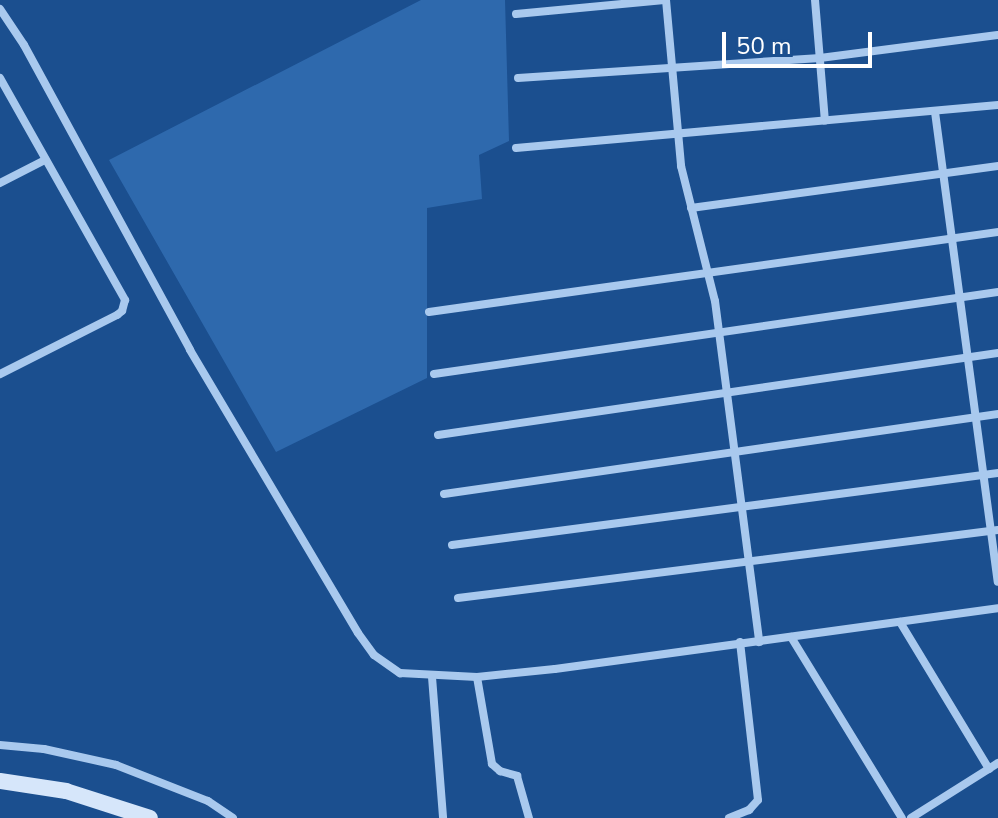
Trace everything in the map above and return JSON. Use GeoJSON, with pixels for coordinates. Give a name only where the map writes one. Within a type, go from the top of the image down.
{"type":"FeatureCollection","features":[{"type":"Feature","properties":{"kind":"main road"},"geometry":{"type":"LineString","coordinates":[[0,781],[66,791],[150,818]]}},
{"type":"Feature","properties":{"kind":"street"},"geometry":{"type":"LineString","coordinates":[[516,14],[665,0],[681,166],[708,273],[719,332],[759,642]]}},
{"type":"Feature","properties":{"kind":"street"},"geometry":{"type":"LineString","coordinates":[[815,0],[825,121]]}},
{"type":"Feature","properties":{"kind":"street"},"geometry":{"type":"LineString","coordinates":[[0,9],[24,45],[190,350],[358,633],[374,655],[400,673],[477,677],[998,608]]}},
{"type":"Feature","properties":{"kind":"street"},"geometry":{"type":"LineString","coordinates":[[518,78],[820,58],[998,35]]}},
{"type":"Feature","properties":{"kind":"street"},"geometry":{"type":"LineString","coordinates":[[0,78],[123,295],[124,306],[117,315],[0,374]]}},
{"type":"Feature","properties":{"kind":"street"},"geometry":{"type":"LineString","coordinates":[[516,148],[998,105]]}},
{"type":"Feature","properties":{"kind":"street"},"geometry":{"type":"LineString","coordinates":[[935,112],[983,475],[994,530],[998,582]]}},
{"type":"Feature","properties":{"kind":"street"},"geometry":{"type":"LineString","coordinates":[[0,183],[45,160]]}},
{"type":"Feature","properties":{"kind":"street"},"geometry":{"type":"LineString","coordinates":[[691,208],[998,166]]}},
{"type":"Feature","properties":{"kind":"street"},"geometry":{"type":"LineString","coordinates":[[429,312],[998,232]]}},
{"type":"Feature","properties":{"kind":"street"},"geometry":{"type":"LineString","coordinates":[[434,374],[998,292]]}},
{"type":"Feature","properties":{"kind":"street"},"geometry":{"type":"LineString","coordinates":[[438,435],[998,353]]}},
{"type":"Feature","properties":{"kind":"street"},"geometry":{"type":"LineString","coordinates":[[444,494],[998,414]]}},
{"type":"Feature","properties":{"kind":"street"},"geometry":{"type":"LineString","coordinates":[[452,545],[998,473]]}},
{"type":"Feature","properties":{"kind":"street"},"geometry":{"type":"LineString","coordinates":[[458,598],[994,530]]}},
{"type":"Feature","properties":{"kind":"street"},"geometry":{"type":"LineString","coordinates":[[900,622],[989,769]]}},
{"type":"Feature","properties":{"kind":"street"},"geometry":{"type":"LineString","coordinates":[[791,637],[902,818]]}},
{"type":"Feature","properties":{"kind":"street"},"geometry":{"type":"LineString","coordinates":[[729,818],[749,810],[758,800],[740,642]]}},
{"type":"Feature","properties":{"kind":"street"},"geometry":{"type":"LineString","coordinates":[[432,677],[443,818]]}},
{"type":"Feature","properties":{"kind":"street"},"geometry":{"type":"LineString","coordinates":[[477,677],[492,764],[500,771],[517,776],[529,818]]}},
{"type":"Feature","properties":{"kind":"street"},"geometry":{"type":"LineString","coordinates":[[0,745],[44,749],[116,765],[208,801],[233,818]]}},
{"type":"Feature","properties":{"kind":"street"},"geometry":{"type":"LineString","coordinates":[[911,818],[998,763]]}},
{"type":"Feature","properties":{"kind":"shaded area"},"geometry":{"type":"Polygon","coordinates":[[[421,0],[505,0],[509,141],[479,155],[482,199],[427,208],[427,378],[276,452],[109,160],[421,0]]]}}]}
